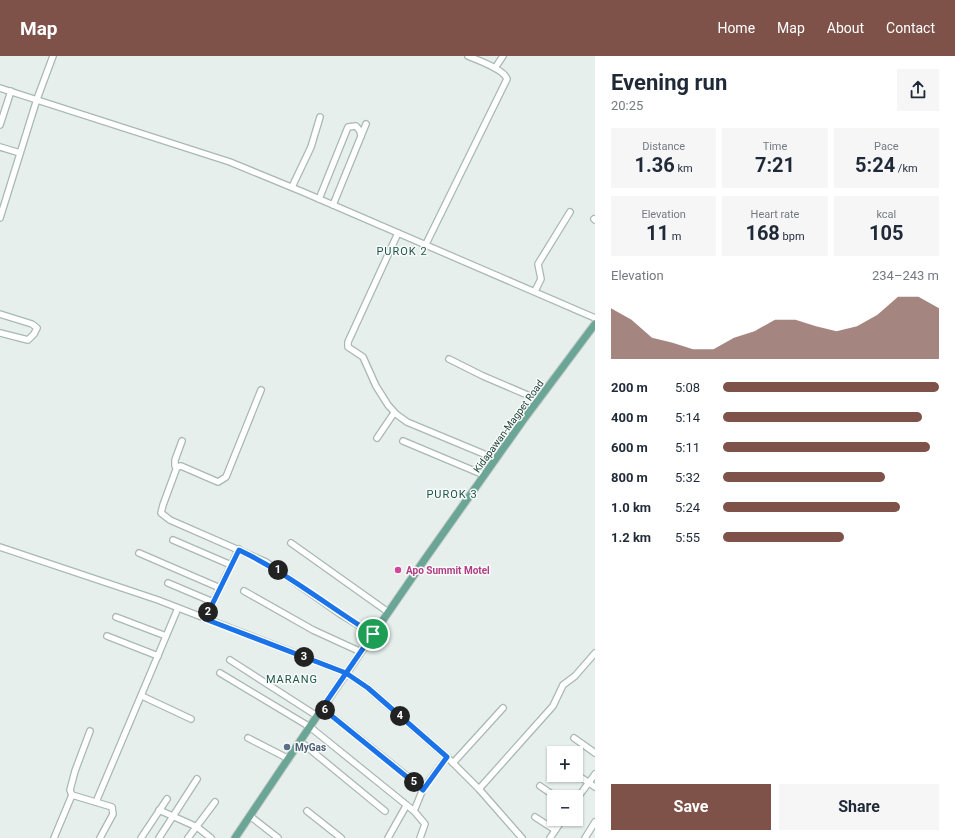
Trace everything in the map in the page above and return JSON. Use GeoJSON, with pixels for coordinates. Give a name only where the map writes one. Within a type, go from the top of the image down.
{"type":"FeatureCollection","features":[{"type":"Feature","properties":{"kind":"main road","name":"Kidapawan-Magpet Road"},"geometry":{"type":"LineString","coordinates":[[235,838],[388,612],[484,475],[595,324]]}},
{"type":"Feature","properties":{"kind":"street"},"geometry":{"type":"LineString","coordinates":[[0,215],[37,99],[53,56]]}},
{"type":"Feature","properties":{"kind":"street"},"geometry":{"type":"LineString","coordinates":[[426,244],[506,80],[505,74],[468,56]]}},
{"type":"Feature","properties":{"kind":"street"},"geometry":{"type":"LineString","coordinates":[[495,68],[503,56]]}},
{"type":"Feature","properties":{"kind":"street"},"geometry":{"type":"LineString","coordinates":[[0,88],[230,162],[333,204],[595,318]]}},
{"type":"Feature","properties":{"kind":"street"},"geometry":{"type":"LineString","coordinates":[[0,124],[11,91]]}},
{"type":"Feature","properties":{"kind":"street"},"geometry":{"type":"LineString","coordinates":[[292,187],[311,147],[320,117]]}},
{"type":"Feature","properties":{"kind":"street"},"geometry":{"type":"LineString","coordinates":[[333,204],[366,124]]}},
{"type":"Feature","properties":{"kind":"street"},"geometry":{"type":"LineString","coordinates":[[319,199],[348,127],[356,126],[360,131],[361,136]]}},
{"type":"Feature","properties":{"kind":"street"},"geometry":{"type":"LineString","coordinates":[[0,147],[20,153]]}},
{"type":"Feature","properties":{"kind":"street"},"geometry":{"type":"LineString","coordinates":[[535,291],[541,279],[538,264],[570,212]]}},
{"type":"Feature","properties":{"kind":"street"},"geometry":{"type":"LineString","coordinates":[[398,233],[348,344],[349,349],[364,356],[376,386],[394,413],[407,422],[496,459]]}},
{"type":"Feature","properties":{"kind":"street"},"geometry":{"type":"LineString","coordinates":[[0,314],[32,324],[36,328],[34,334],[28,340],[0,333]]}},
{"type":"Feature","properties":{"kind":"street"},"geometry":{"type":"LineString","coordinates":[[449,359],[483,376],[539,400]]}},
{"type":"Feature","properties":{"kind":"street"},"geometry":{"type":"LineString","coordinates":[[177,467],[181,466],[216,481],[224,480],[261,390]]}},
{"type":"Feature","properties":{"kind":"street"},"geometry":{"type":"LineString","coordinates":[[377,438],[394,413]]}},
{"type":"Feature","properties":{"kind":"street"},"geometry":{"type":"LineString","coordinates":[[182,441],[175,460],[175,466],[177,467],[161,509],[163,516],[239,550],[281,571],[340,614],[373,634]]}},
{"type":"Feature","properties":{"kind":"street"},"geometry":{"type":"LineString","coordinates":[[403,441],[484,475]]}},
{"type":"Feature","properties":{"kind":"street"},"geometry":{"type":"LineString","coordinates":[[173,540],[231,565]]}},
{"type":"Feature","properties":{"kind":"street"},"geometry":{"type":"LineString","coordinates":[[291,543],[388,612]]}},
{"type":"Feature","properties":{"kind":"street"},"geometry":{"type":"LineString","coordinates":[[0,547],[178,608],[346,673],[368,688],[447,757],[479,789],[522,838]]}},
{"type":"Feature","properties":{"kind":"street"},"geometry":{"type":"LineString","coordinates":[[205,619],[239,550]]}},
{"type":"Feature","properties":{"kind":"street"},"geometry":{"type":"LineString","coordinates":[[139,553],[220,588]]}},
{"type":"Feature","properties":{"kind":"street"},"geometry":{"type":"LineString","coordinates":[[168,584],[213,602]]}},
{"type":"Feature","properties":{"kind":"street"},"geometry":{"type":"LineString","coordinates":[[244,591],[314,630],[361,652]]}},
{"type":"Feature","properties":{"kind":"street"},"geometry":{"type":"LineString","coordinates":[[96,802],[178,608]]}},
{"type":"Feature","properties":{"kind":"street"},"geometry":{"type":"LineString","coordinates":[[116,617],[166,636]]}},
{"type":"Feature","properties":{"kind":"street"},"geometry":{"type":"LineString","coordinates":[[107,636],[158,656]]}},
{"type":"Feature","properties":{"kind":"street"},"geometry":{"type":"LineString","coordinates":[[479,789],[549,710],[563,685],[575,676],[595,653]]}},
{"type":"Feature","properties":{"kind":"street"},"geometry":{"type":"LineString","coordinates":[[230,660],[317,716]]}},
{"type":"Feature","properties":{"kind":"street"},"geometry":{"type":"LineString","coordinates":[[220,673],[310,727],[414,811],[425,824],[420,838]]}},
{"type":"Feature","properties":{"kind":"street"},"geometry":{"type":"LineString","coordinates":[[142,696],[190,719]]}},
{"type":"Feature","properties":{"kind":"street"},"geometry":{"type":"LineString","coordinates":[[322,708],[423,790]]}},
{"type":"Feature","properties":{"kind":"street"},"geometry":{"type":"LineString","coordinates":[[453,763],[503,708]]}},
{"type":"Feature","properties":{"kind":"street"},"geometry":{"type":"LineString","coordinates":[[54,838],[72,795],[70,790],[71,782],[90,732]]}},
{"type":"Feature","properties":{"kind":"street"},"geometry":{"type":"LineString","coordinates":[[248,738],[289,759]]}},
{"type":"Feature","properties":{"kind":"street"},"geometry":{"type":"LineString","coordinates":[[574,738],[595,753]]}},
{"type":"Feature","properties":{"kind":"street"},"geometry":{"type":"LineString","coordinates":[[301,742],[385,811]]}},
{"type":"Feature","properties":{"kind":"street"},"geometry":{"type":"LineString","coordinates":[[414,811],[423,790],[447,757]]}},
{"type":"Feature","properties":{"kind":"street"},"geometry":{"type":"LineString","coordinates":[[583,790],[595,774]]}},
{"type":"Feature","properties":{"kind":"street"},"geometry":{"type":"LineString","coordinates":[[159,838],[197,779]]}},
{"type":"Feature","properties":{"kind":"street"},"geometry":{"type":"LineString","coordinates":[[583,779],[595,787]]}},
{"type":"Feature","properties":{"kind":"street"},"geometry":{"type":"LineString","coordinates":[[540,786],[547,791]]}},
{"type":"Feature","properties":{"kind":"street"},"geometry":{"type":"LineString","coordinates":[[72,795],[110,806],[113,809],[113,814],[100,838]]}},
{"type":"Feature","properties":{"kind":"street"},"geometry":{"type":"LineString","coordinates":[[141,838],[167,799]]}},
{"type":"Feature","properties":{"kind":"street"},"geometry":{"type":"LineString","coordinates":[[188,838],[215,802]]}},
{"type":"Feature","properties":{"kind":"street"},"geometry":{"type":"LineString","coordinates":[[388,838],[406,806]]}},
{"type":"Feature","properties":{"kind":"street"},"geometry":{"type":"LineString","coordinates":[[160,810],[197,826],[211,838]]}},
{"type":"Feature","properties":{"kind":"street"},"geometry":{"type":"LineString","coordinates":[[307,810],[341,838]]}},
{"type":"Feature","properties":{"kind":"street"},"geometry":{"type":"LineString","coordinates":[[250,816],[278,838]]}},
{"type":"Feature","properties":{"kind":"street"},"geometry":{"type":"LineString","coordinates":[[535,817],[555,830]]}},
{"type":"Feature","properties":{"kind":"street"},"geometry":{"type":"LineString","coordinates":[[585,838],[595,822]]}},
{"type":"Feature","properties":{"kind":"street"},"geometry":{"type":"LineString","coordinates":[[550,838],[558,826]]}},
{"type":"Feature","properties":{"kind":"place","name":"Apo Summit Motel"},"geometry":{"type":"Point","coordinates":[398,570]}},
{"type":"Feature","properties":{"kind":"place","name":"MyGas"},"geometry":{"type":"Point","coordinates":[287,747]}},
{"type":"Feature","properties":{"kind":"district","name":"PUROK 2"},"geometry":{"type":"Point","coordinates":[402,251]}},
{"type":"Feature","properties":{"kind":"district","name":"PUROK 3"},"geometry":{"type":"Point","coordinates":[452,494]}},
{"type":"Feature","properties":{"kind":"district","name":"MARANG"},"geometry":{"type":"Point","coordinates":[292,679]}},
{"type":"Feature","properties":{"kind":"route"},"geometry":{"type":"LineString","coordinates":[[373,634],[340,614],[281,571],[266,562],[239,550],[205,619],[346,673],[368,688],[447,757],[431,776],[423,790],[322,708],[346,673],[361,652],[373,634]]}}]}
